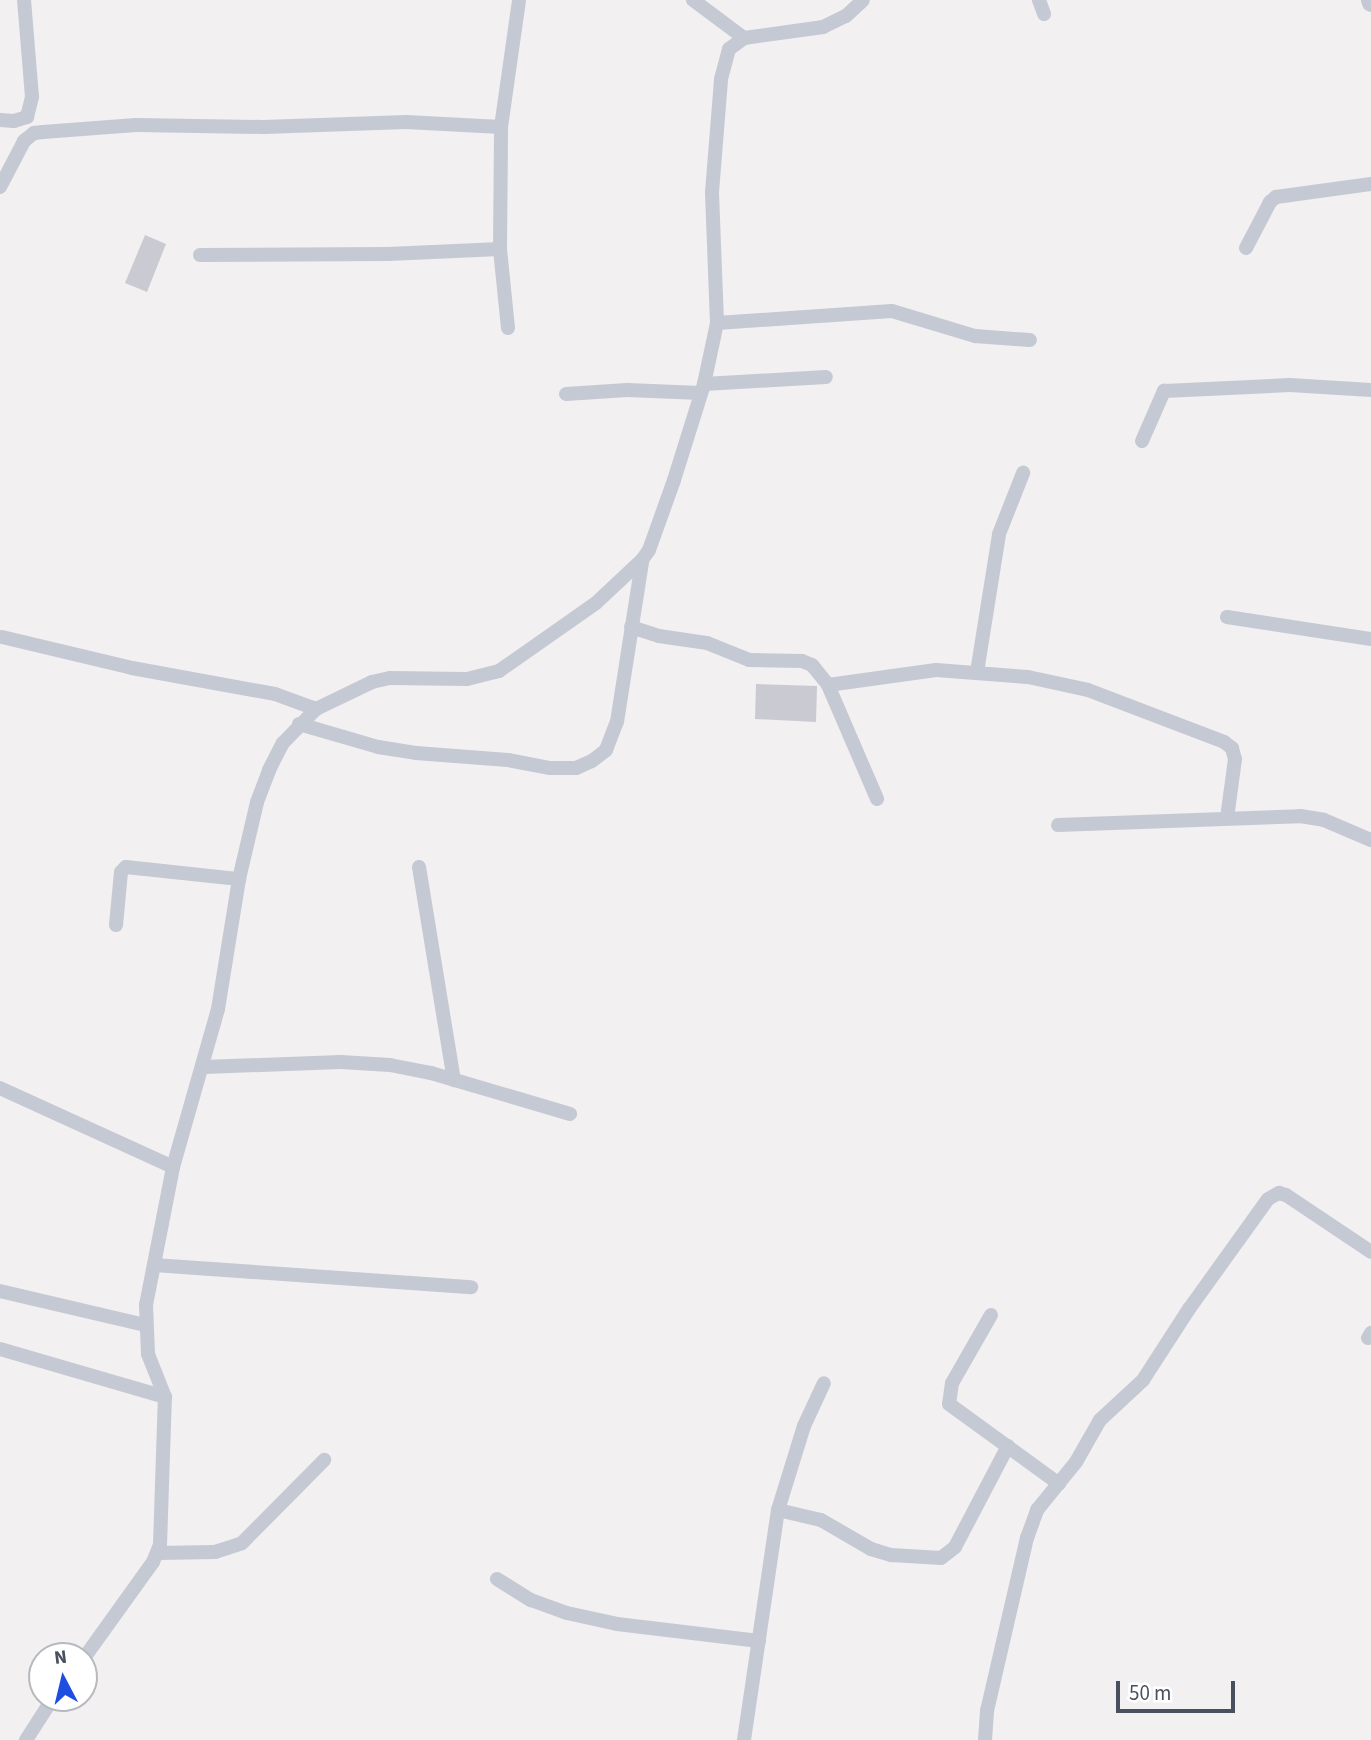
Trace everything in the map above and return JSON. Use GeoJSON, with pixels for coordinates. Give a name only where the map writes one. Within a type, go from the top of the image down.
{"type":"FeatureCollection","features":[{"type":"Feature","properties":{"kind":"street"},"geometry":{"type":"LineString","coordinates":[[0,120],[14,121],[27,117],[32,97],[24,0]]}},
{"type":"Feature","properties":{"kind":"street"},"geometry":{"type":"LineString","coordinates":[[508,328],[500,249],[501,127],[519,0]]}},
{"type":"Feature","properties":{"kind":"street"},"geometry":{"type":"LineString","coordinates":[[693,0],[744,37]]}},
{"type":"Feature","properties":{"kind":"street"},"geometry":{"type":"LineString","coordinates":[[299,724],[416,754],[576,768],[606,750],[617,722],[642,560],[653,538],[702,388],[717,323],[712,192],[721,79],[729,49],[744,37],[823,27],[846,16],[863,0]]}},
{"type":"Feature","properties":{"kind":"street"},"geometry":{"type":"LineString","coordinates":[[0,187],[24,141],[34,133],[136,125],[264,127],[407,122],[501,127]]}},
{"type":"Feature","properties":{"kind":"street"},"geometry":{"type":"LineString","coordinates":[[1246,248],[1272,199],[1371,184]]}},
{"type":"Feature","properties":{"kind":"street"},"geometry":{"type":"LineString","coordinates":[[200,255],[388,254],[500,249]]}},
{"type":"Feature","properties":{"kind":"street"},"geometry":{"type":"LineString","coordinates":[[717,323],[892,311],[975,336],[1030,340]]}},
{"type":"Feature","properties":{"kind":"street"},"geometry":{"type":"LineString","coordinates":[[566,394],[702,388],[826,377]]}},
{"type":"Feature","properties":{"kind":"street"},"geometry":{"type":"LineString","coordinates":[[1142,441],[1164,391],[1290,385],[1371,390]]}},
{"type":"Feature","properties":{"kind":"street"},"geometry":{"type":"LineString","coordinates":[[977,672],[999,534],[1023,474]]}},
{"type":"Feature","properties":{"kind":"street"},"geometry":{"type":"LineString","coordinates":[[95,1642],[158,1553],[162,1533],[165,1397],[148,1354],[145,1325],[154,1265],[173,1167],[204,1068],[218,1009],[239,879],[257,802],[283,743],[316,709],[372,682],[390,678],[467,679],[499,671],[596,603],[642,560]]}},
{"type":"Feature","properties":{"kind":"street"},"geometry":{"type":"LineString","coordinates":[[1227,617],[1371,639]]}},
{"type":"Feature","properties":{"kind":"street"},"geometry":{"type":"LineString","coordinates":[[631,627],[659,636],[707,643],[749,660],[802,661],[823,675],[877,799]]}},
{"type":"Feature","properties":{"kind":"street"},"geometry":{"type":"LineString","coordinates":[[2,637],[132,667],[275,694],[316,709]]}},
{"type":"Feature","properties":{"kind":"street"},"geometry":{"type":"LineString","coordinates":[[828,685],[936,670],[977,672],[1075,686],[1224,742],[1232,748],[1235,759],[1227,818]]}},
{"type":"Feature","properties":{"kind":"street"},"geometry":{"type":"LineString","coordinates":[[1058,825],[1227,818],[1311,818],[1371,840]]}},
{"type":"Feature","properties":{"kind":"street"},"geometry":{"type":"LineString","coordinates":[[116,925],[121,872],[127,867],[239,879]]}},
{"type":"Feature","properties":{"kind":"street"},"geometry":{"type":"LineString","coordinates":[[419,867],[454,1080]]}},
{"type":"Feature","properties":{"kind":"street"},"geometry":{"type":"LineString","coordinates":[[204,1068],[361,1062],[454,1080],[570,1114]]}},
{"type":"Feature","properties":{"kind":"street"},"geometry":{"type":"LineString","coordinates":[[0,1088],[173,1167]]}},
{"type":"Feature","properties":{"kind":"street"},"geometry":{"type":"LineString","coordinates":[[985,1740],[987,1711],[1031,1522],[1037,1510],[1059,1485],[1100,1420],[1143,1380],[1189,1308],[1273,1195],[1286,1195],[1371,1252]]}},
{"type":"Feature","properties":{"kind":"street"},"geometry":{"type":"LineString","coordinates":[[154,1265],[471,1286]]}},
{"type":"Feature","properties":{"kind":"street"},"geometry":{"type":"LineString","coordinates":[[0,1291],[145,1325]]}},
{"type":"Feature","properties":{"kind":"street"},"geometry":{"type":"LineString","coordinates":[[991,1315],[952,1383],[949,1404],[1059,1485]]}},
{"type":"Feature","properties":{"kind":"street"},"geometry":{"type":"LineString","coordinates":[[0,1349],[165,1397]]}},
{"type":"Feature","properties":{"kind":"street"},"geometry":{"type":"LineString","coordinates":[[744,1740],[778,1510],[804,1426],[824,1383]]}},
{"type":"Feature","properties":{"kind":"street"},"geometry":{"type":"LineString","coordinates":[[778,1510],[821,1520],[871,1549],[891,1555],[941,1558],[955,1546],[1008,1446]]}},
{"type":"Feature","properties":{"kind":"street"},"geometry":{"type":"LineString","coordinates":[[158,1553],[215,1552],[242,1543],[324,1460]]}},
{"type":"Feature","properties":{"kind":"street"},"geometry":{"type":"LineString","coordinates":[[497,1579],[531,1600],[567,1613],[617,1624],[759,1641]]}},
{"type":"Feature","properties":{"kind":"street"},"geometry":{"type":"LineString","coordinates":[[26,1740],[44,1712]]}},
{"type":"Feature","properties":{"kind":"building"},"geometry":{"type":"Polygon","coordinates":[[[145,235],[166,244],[147,292],[125,283],[145,235]]]}},
{"type":"Feature","properties":{"kind":"building"},"geometry":{"type":"Polygon","coordinates":[[[756,684],[817,686],[816,722],[755,719],[756,684]]]}}]}
